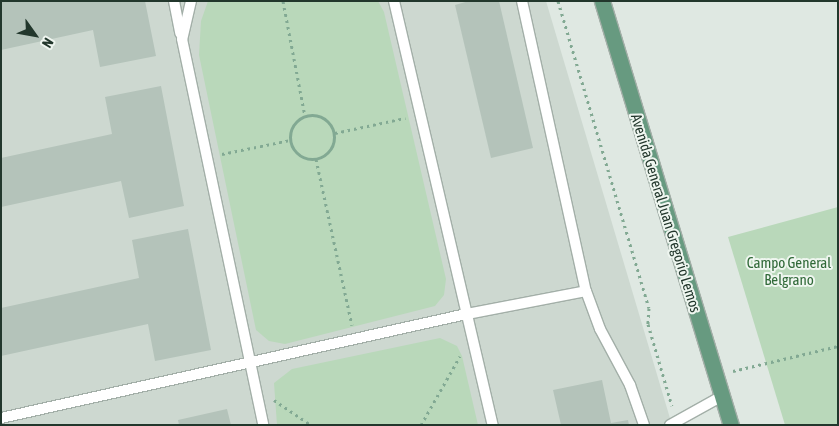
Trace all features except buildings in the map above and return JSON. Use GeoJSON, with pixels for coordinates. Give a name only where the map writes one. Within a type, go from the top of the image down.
{"type":"FeatureCollection","features":[{"type":"Feature","properties":{"kind":"main road","name":"Avenida General Juan Gregorio Lemos"},"geometry":{"type":"LineString","coordinates":[[602,1],[730,425]]}},
{"type":"Feature","properties":{"kind":"lane"},"geometry":{"type":"LineString","coordinates":[[174,1],[264,425]]}},
{"type":"Feature","properties":{"kind":"lane"},"geometry":{"type":"LineString","coordinates":[[182,39],[191,1]]}},
{"type":"Feature","properties":{"kind":"lane"},"geometry":{"type":"LineString","coordinates":[[394,1],[422,115],[492,425]]}},
{"type":"Feature","properties":{"kind":"lane"},"geometry":{"type":"LineString","coordinates":[[522,1],[586,291],[600,329],[630,385],[644,425]]}},
{"type":"Feature","properties":{"kind":"lane"},"geometry":{"type":"LineString","coordinates":[[1,418],[467,314],[586,291]]}},
{"type":"Feature","properties":{"kind":"lane"},"geometry":{"type":"LineString","coordinates":[[673,423],[722,396]]}},
{"type":"Feature","properties":{"kind":"path"},"geometry":{"type":"LineString","coordinates":[[283,1],[305,116]]}},
{"type":"Feature","properties":{"kind":"path"},"geometry":{"type":"LineString","coordinates":[[558,1],[649,308],[648,324],[673,423]]}},
{"type":"Feature","properties":{"kind":"path"},"geometry":{"type":"LineString","coordinates":[[312,114],[327,120],[335,132],[333,147],[316,159],[302,157],[290,140],[293,125],[305,116],[312,114]]}},
{"type":"Feature","properties":{"kind":"path"},"geometry":{"type":"LineString","coordinates":[[335,132],[422,115]]}},
{"type":"Feature","properties":{"kind":"path"},"geometry":{"type":"LineString","coordinates":[[207,157],[290,140]]}},
{"type":"Feature","properties":{"kind":"path"},"geometry":{"type":"LineString","coordinates":[[316,159],[355,339]]}},
{"type":"Feature","properties":{"kind":"path"},"geometry":{"type":"LineString","coordinates":[[421,425],[472,335]]}},
{"type":"Feature","properties":{"kind":"path"},"geometry":{"type":"LineString","coordinates":[[716,376],[838,346]]}},
{"type":"Feature","properties":{"kind":"path"},"geometry":{"type":"LineString","coordinates":[[256,387],[311,425]]}},
{"type":"Feature","properties":{"kind":"shaded area"},"geometry":{"type":"Polygon","coordinates":[[[1,1],[546,1],[672,425],[1,425],[1,1]]]}},
{"type":"Feature","properties":{"kind":"green space"},"geometry":{"type":"Polygon","coordinates":[[[208,1],[378,1],[384,12],[446,279],[444,295],[435,306],[285,344],[269,341],[256,330],[199,55],[201,21],[208,1]]]}},
{"type":"Feature","properties":{"kind":"green space","name":"Campo General Belgrano"},"geometry":{"type":"Polygon","coordinates":[[[838,207],[838,425],[785,425],[728,237],[838,207]]]}},
{"type":"Feature","properties":{"kind":"green space"},"geometry":{"type":"Polygon","coordinates":[[[440,338],[457,346],[462,356],[478,425],[277,425],[274,383],[292,369],[440,338]]]}}]}
